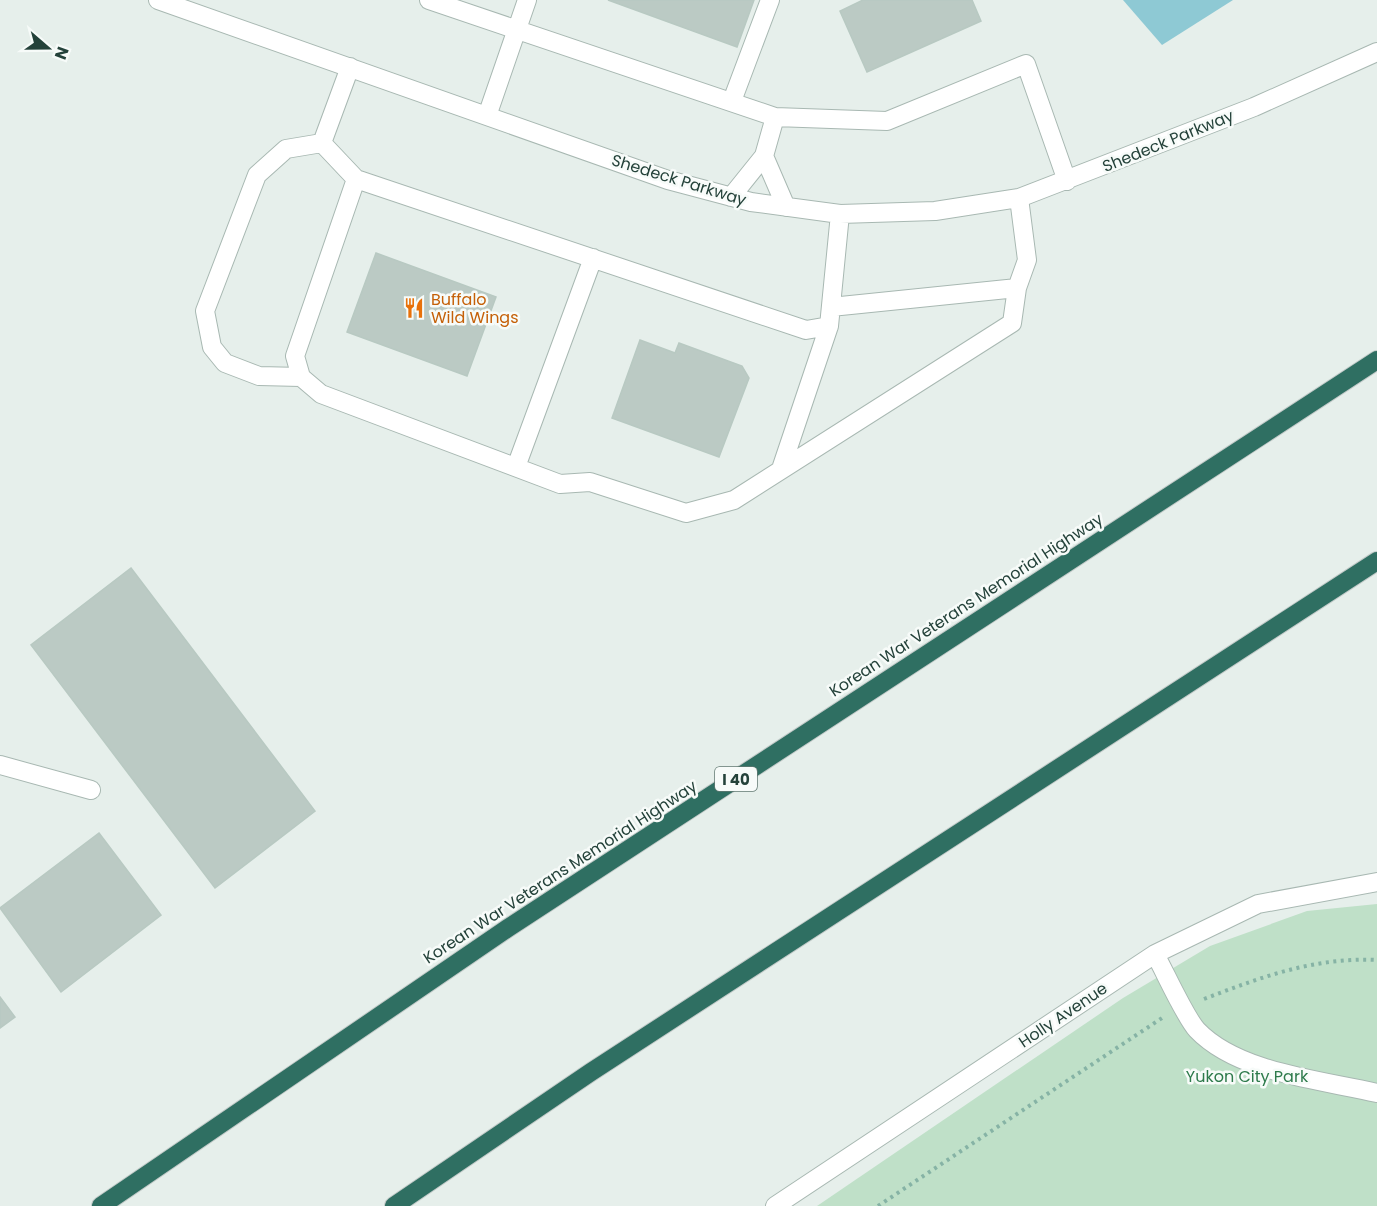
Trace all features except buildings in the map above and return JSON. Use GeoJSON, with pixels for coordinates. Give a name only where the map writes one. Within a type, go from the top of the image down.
{"type":"FeatureCollection","features":[{"type":"Feature","properties":{"kind":"highway","name":"Korean War Veterans Memorial Highway"},"geometry":{"type":"LineString","coordinates":[[100,1206],[508,928],[1377,360]]}},
{"type":"Feature","properties":{"kind":"highway"},"geometry":{"type":"LineString","coordinates":[[394,1206],[611,1059],[1377,561]]}},
{"type":"Feature","properties":{"kind":"street","name":"Shedeck Parkway"},"geometry":{"type":"LineString","coordinates":[[158,0],[668,180],[732,197],[840,214],[935,211],[1019,198],[1254,106],[1377,52]]}},
{"type":"Feature","properties":{"kind":"street"},"geometry":{"type":"LineString","coordinates":[[429,0],[775,117],[887,121],[1026,64],[1067,181]]}},
{"type":"Feature","properties":{"kind":"street"},"geometry":{"type":"LineString","coordinates":[[488,116],[527,0]]}},
{"type":"Feature","properties":{"kind":"street"},"geometry":{"type":"LineString","coordinates":[[732,101],[770,0]]}},
{"type":"Feature","properties":{"kind":"street"},"geometry":{"type":"LineString","coordinates":[[322,143],[350,67]]}},
{"type":"Feature","properties":{"kind":"street"},"geometry":{"type":"LineString","coordinates":[[732,197],[764,156],[775,117]]}},
{"type":"Feature","properties":{"kind":"street"},"geometry":{"type":"LineString","coordinates":[[322,143],[356,178],[806,330],[829,326]]}},
{"type":"Feature","properties":{"kind":"street"},"geometry":{"type":"LineString","coordinates":[[322,143],[286,149],[257,175],[205,311],[212,347],[225,363],[259,376],[300,377],[321,394],[560,484],[590,482],[686,513],[734,500],[1012,324],[1017,288],[1027,260],[1019,198]]}},
{"type":"Feature","properties":{"kind":"street"},"geometry":{"type":"LineString","coordinates":[[764,156],[786,207]]}},
{"type":"Feature","properties":{"kind":"street"},"geometry":{"type":"LineString","coordinates":[[300,377],[295,356],[356,178]]}},
{"type":"Feature","properties":{"kind":"street"},"geometry":{"type":"LineString","coordinates":[[781,469],[829,326],[840,214]]}},
{"type":"Feature","properties":{"kind":"street"},"geometry":{"type":"LineString","coordinates":[[516,467],[593,258]]}},
{"type":"Feature","properties":{"kind":"street"},"geometry":{"type":"LineString","coordinates":[[831,307],[1017,288]]}},
{"type":"Feature","properties":{"kind":"street"},"geometry":{"type":"LineString","coordinates":[[0,765],[91,790]]}},
{"type":"Feature","properties":{"kind":"street","name":"Holly Avenue"},"geometry":{"type":"LineString","coordinates":[[775,1206],[1155,954],[1258,904],[1377,882]]}},
{"type":"Feature","properties":{"kind":"street"},"geometry":{"type":"LineString","coordinates":[[1155,954],[1196,1030],[1230,1054],[1264,1068],[1377,1093]]}},
{"type":"Feature","properties":{"kind":"path"},"geometry":{"type":"LineString","coordinates":[[1200,1001],[1268,974],[1313,963],[1377,960]]}},
{"type":"Feature","properties":{"kind":"path"},"geometry":{"type":"LineString","coordinates":[[878,1206],[1168,1014]]}},
{"type":"Feature","properties":{"kind":"green space","name":"Yukon City Park"},"geometry":{"type":"Polygon","coordinates":[[[1377,904],[1377,1206],[817,1206],[1123,998],[1210,946],[1307,911],[1377,904]]]}},
{"type":"Feature","properties":{"kind":"water"},"geometry":{"type":"Polygon","coordinates":[[[1123,0],[1233,0],[1162,45],[1123,0]]]}},
{"type":"Feature","properties":{"kind":"place","name":"Buffalo Wild Wings"},"geometry":{"type":"Point","coordinates":[414,308]}}]}
